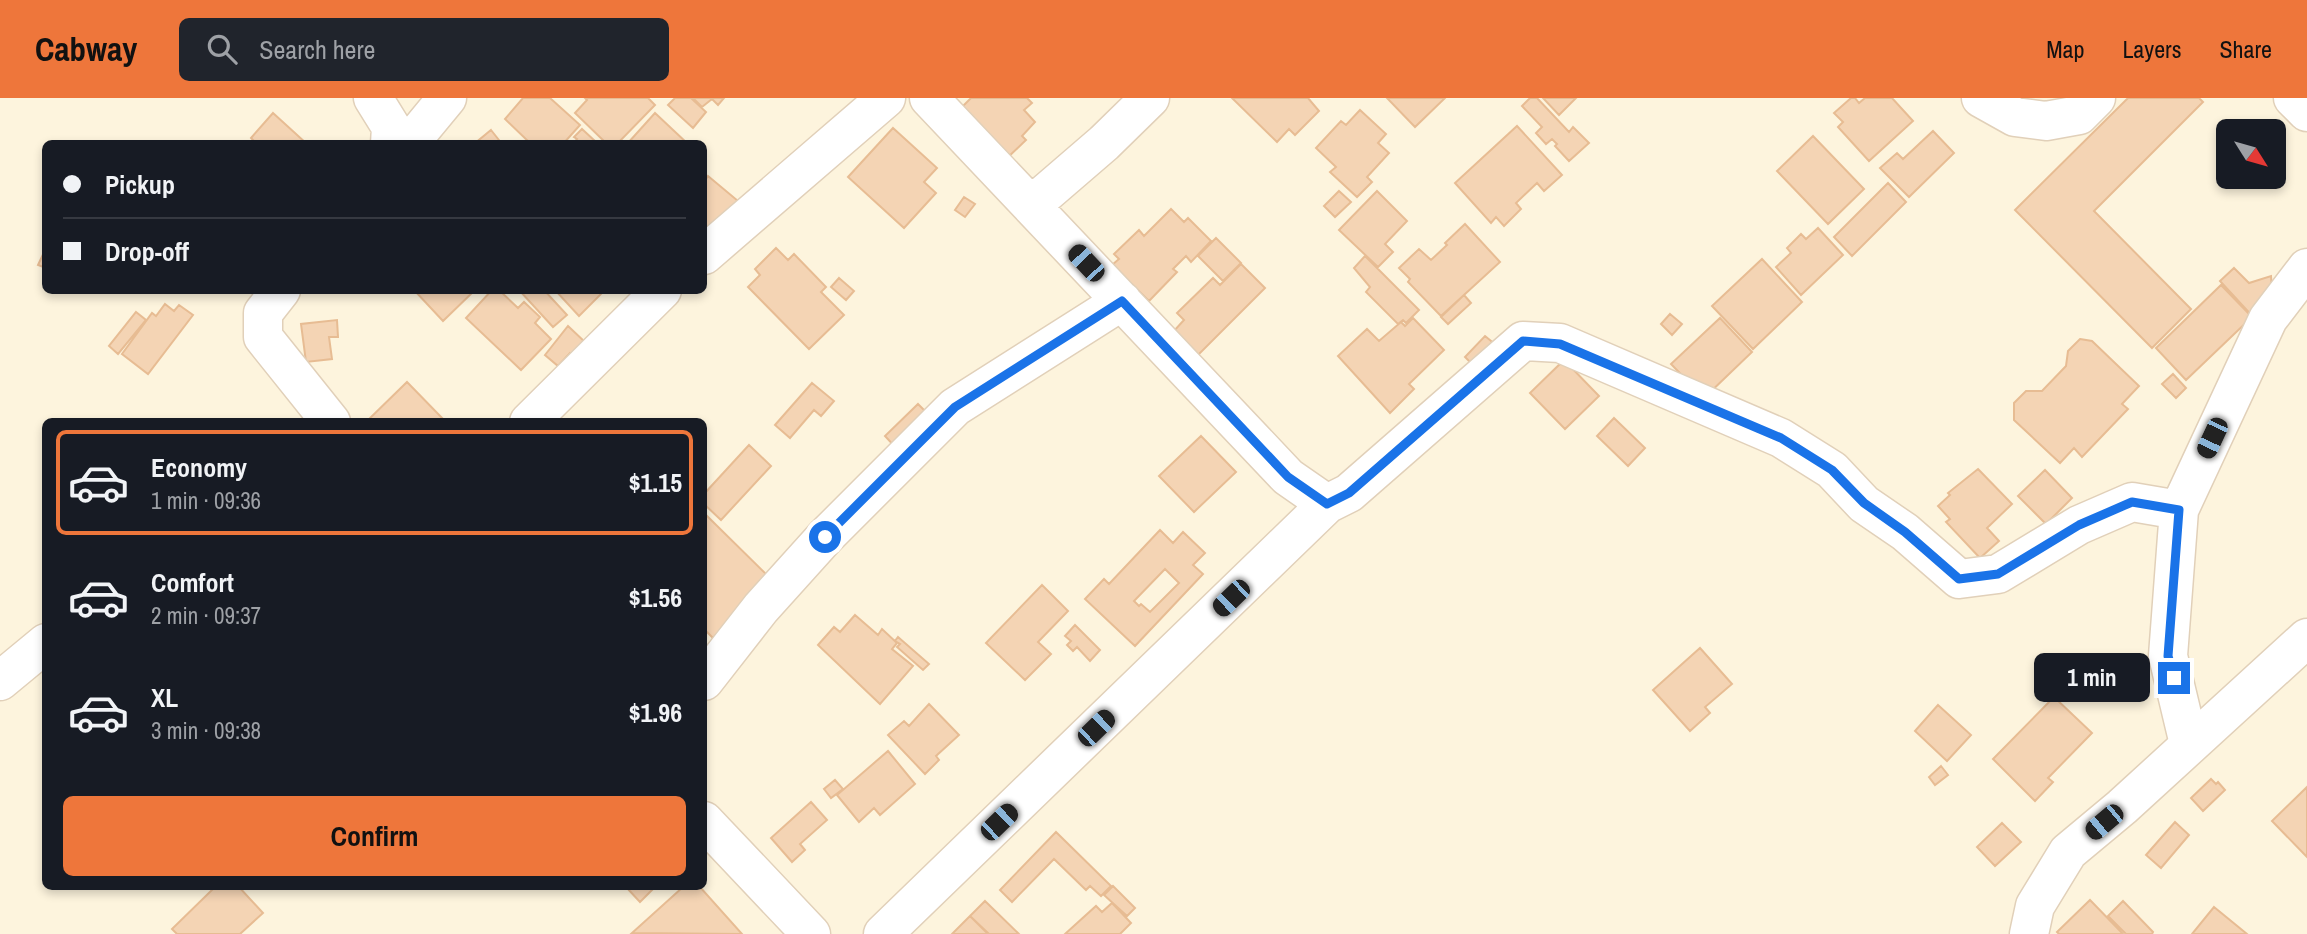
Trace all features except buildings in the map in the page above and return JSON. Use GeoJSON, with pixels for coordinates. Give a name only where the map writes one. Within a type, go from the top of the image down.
{"type":"FeatureCollection","features":[{"type":"Feature","properties":{"kind":"street"},"geometry":{"type":"LineString","coordinates":[[373,98],[391,127],[390,140]]}},
{"type":"Feature","properties":{"kind":"street"},"geometry":{"type":"LineString","coordinates":[[412,140],[447,98]]}},
{"type":"Feature","properties":{"kind":"street"},"geometry":{"type":"LineString","coordinates":[[707,252],[886,98]]}},
{"type":"Feature","properties":{"kind":"street"},"geometry":{"type":"LineString","coordinates":[[929,98],[1288,477],[1327,504]]}},
{"type":"Feature","properties":{"kind":"street"},"geometry":{"type":"LineString","coordinates":[[1032,205],[1104,143],[1150,98]]}},
{"type":"Feature","properties":{"kind":"street"},"geometry":{"type":"LineString","coordinates":[[1981,98],[2015,117],[2046,121],[2079,115],[2096,98]]}},
{"type":"Feature","properties":{"kind":"street"},"geometry":{"type":"LineString","coordinates":[[2293,98],[2307,112]]}},
{"type":"Feature","properties":{"kind":"street"},"geometry":{"type":"LineString","coordinates":[[2189,744],[2168,656],[2179,510],[2267,319],[2307,268]]}},
{"type":"Feature","properties":{"kind":"street"},"geometry":{"type":"LineString","coordinates":[[278,294],[263,313],[263,337],[322,418]]}},
{"type":"Feature","properties":{"kind":"street"},"geometry":{"type":"LineString","coordinates":[[533,418],[658,294]]}},
{"type":"Feature","properties":{"kind":"street"},"geometry":{"type":"LineString","coordinates":[[707,677],[761,608],[825,537],[955,407],[1122,301]]}},
{"type":"Feature","properties":{"kind":"street"},"geometry":{"type":"LineString","coordinates":[[883,934],[1327,504],[1349,493],[1523,341],[1560,344],[1781,438],[1832,470],[1864,503],[1905,532],[1959,579],[1998,574],[2079,525],[2132,502],[2179,510]]}},
{"type":"Feature","properties":{"kind":"street"},"geometry":{"type":"LineString","coordinates":[[2029,934],[2035,906],[2068,852],[2122,807],[2307,638]]}},
{"type":"Feature","properties":{"kind":"street"},"geometry":{"type":"LineString","coordinates":[[0,681],[42,646]]}},
{"type":"Feature","properties":{"kind":"street"},"geometry":{"type":"LineString","coordinates":[[707,824],[811,934]]}},
{"type":"Feature","properties":{"kind":"route"},"geometry":{"type":"LineString","coordinates":[[825,537],[955,407],[1122,301],[1288,477],[1327,504],[1349,493],[1523,341],[1560,344],[1781,438],[1832,470],[1864,503],[1905,532],[1959,579],[1998,574],[2079,525],[2132,502],[2179,510],[2168,656],[2174,678]]}}]}
